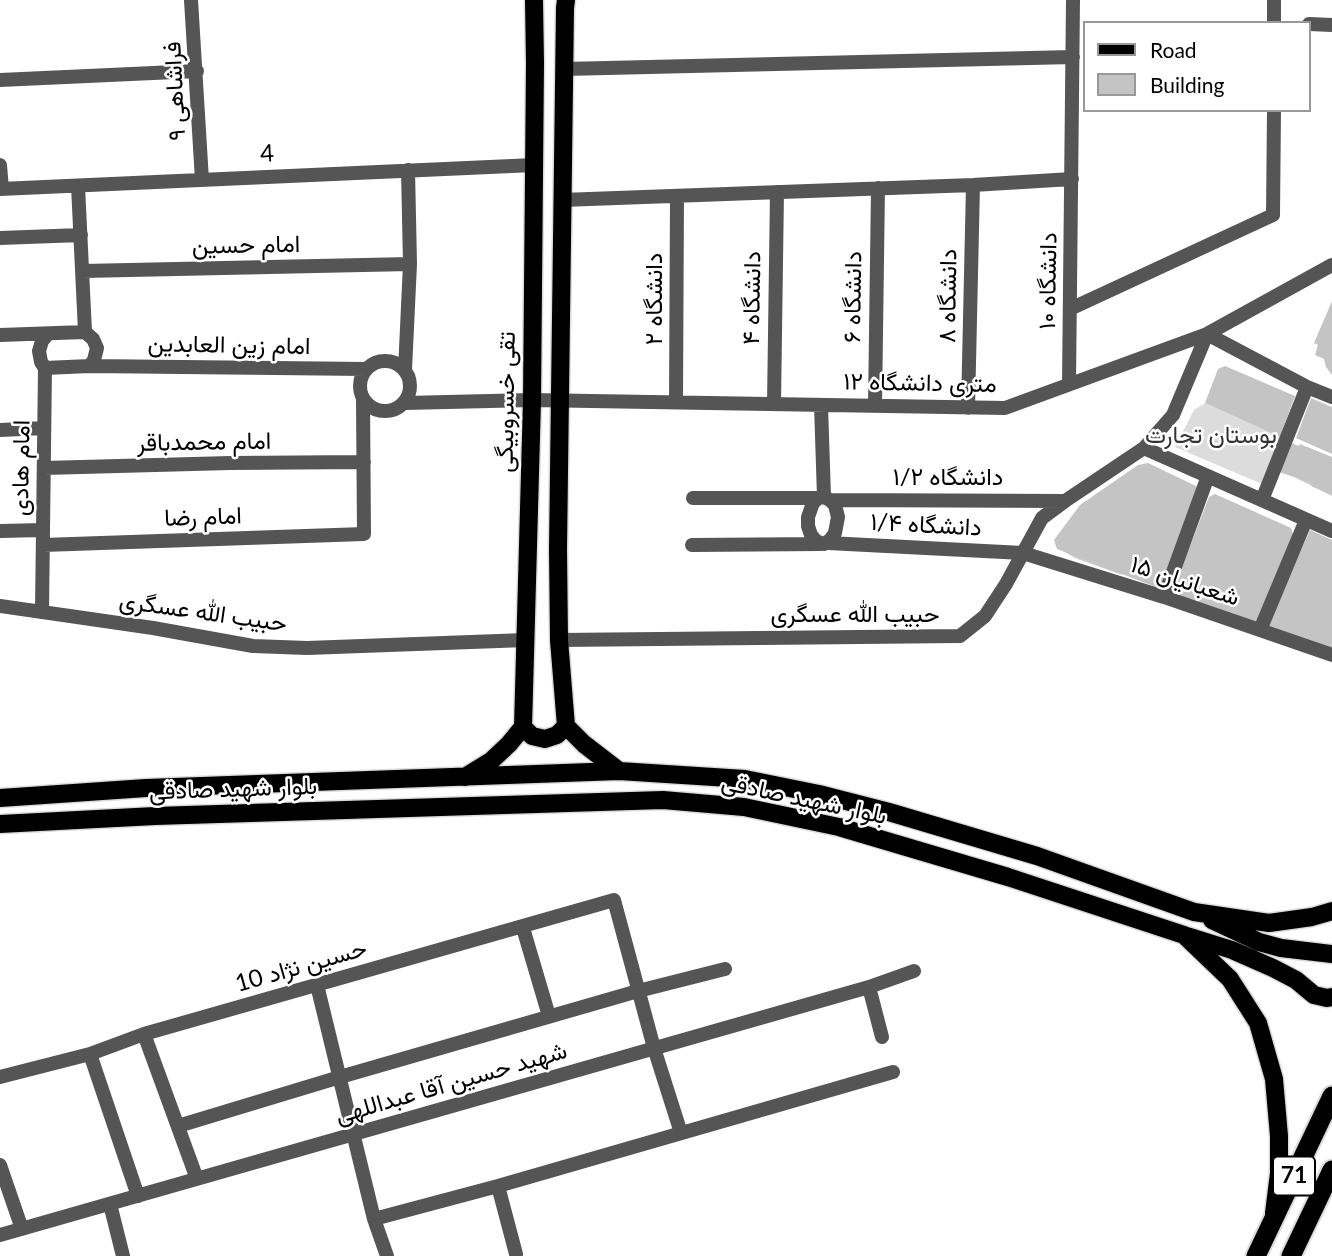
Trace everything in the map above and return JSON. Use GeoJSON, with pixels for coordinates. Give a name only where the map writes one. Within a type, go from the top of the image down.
{"type":"FeatureCollection","features":[{"type":"Feature","properties":{"kind":"highway","name":"71"},"geometry":{"type":"LineString","coordinates":[[1256,1256],[1332,1096]]}},
{"type":"Feature","properties":{"kind":"highway","name":"71"},"geometry":{"type":"LineString","coordinates":[[1291,1256],[1332,1170]]}},
{"type":"Feature","properties":{"kind":"main road","name":"تقی خسروبیگی"},"geometry":{"type":"LineString","coordinates":[[523,727],[532,400],[534,0]]}},
{"type":"Feature","properties":{"kind":"main road"},"geometry":{"type":"LineString","coordinates":[[566,0],[559,640],[566,726],[619,771]]}},
{"type":"Feature","properties":{"kind":"main road"},"geometry":{"type":"LineString","coordinates":[[464,778],[491,761],[523,727],[532,736],[545,739],[557,735],[566,726]]}},
{"type":"Feature","properties":{"kind":"main road","name":"بلوار شهید صادقی"},"geometry":{"type":"LineString","coordinates":[[0,798],[146,788],[619,771],[745,779],[820,794],[889,812],[1037,856],[1194,912],[1269,923],[1332,911]]}},
{"type":"Feature","properties":{"kind":"main road","name":"بلوار شهید صادقی"},"geometry":{"type":"LineString","coordinates":[[0,824],[155,816],[676,801],[744,807],[839,827],[1020,881],[1184,935],[1230,979],[1258,1023],[1274,1079],[1279,1173],[1273,1220]]}},
{"type":"Feature","properties":{"kind":"main road"},"geometry":{"type":"LineString","coordinates":[[1194,912],[1259,942],[1281,948],[1332,954]]}},
{"type":"Feature","properties":{"kind":"main road"},"geometry":{"type":"LineString","coordinates":[[1184,935],[1232,950],[1273,968],[1296,980],[1314,995],[1332,997]]}},
{"type":"Feature","properties":{"kind":"street","name":"فراشاهی ۹"},"geometry":{"type":"LineString","coordinates":[[191,0],[202,180]]}},
{"type":"Feature","properties":{"kind":"street","name":"دانشگاه ۱۰"},"geometry":{"type":"LineString","coordinates":[[1069,383],[1073,0]]}},
{"type":"Feature","properties":{"kind":"street"},"geometry":{"type":"LineString","coordinates":[[1274,0],[1274,21]]}},
{"type":"Feature","properties":{"kind":"street"},"geometry":{"type":"LineString","coordinates":[[1311,24],[1332,25]]}},
{"type":"Feature","properties":{"kind":"street"},"geometry":{"type":"LineString","coordinates":[[564,69],[1073,57]]}},
{"type":"Feature","properties":{"kind":"street"},"geometry":{"type":"LineString","coordinates":[[0,79],[197,71]]}},
{"type":"Feature","properties":{"kind":"street"},"geometry":{"type":"LineString","coordinates":[[1070,309],[1273,215],[1274,112]]}},
{"type":"Feature","properties":{"kind":"street","name":"4"},"geometry":{"type":"LineString","coordinates":[[0,165],[1,189],[534,165]]}},
{"type":"Feature","properties":{"kind":"street"},"geometry":{"type":"LineString","coordinates":[[363,399],[375,409],[391,411],[405,403],[410,394],[411,383],[405,370],[410,264],[408,170]]}},
{"type":"Feature","properties":{"kind":"street"},"geometry":{"type":"LineString","coordinates":[[562,200],[1072,180]]}},
{"type":"Feature","properties":{"kind":"street","name":"دانشگاه ۸"},"geometry":{"type":"LineString","coordinates":[[968,408],[973,185]]}},
{"type":"Feature","properties":{"kind":"street"},"geometry":{"type":"LineString","coordinates":[[78,186],[85,332]]}},
{"type":"Feature","properties":{"kind":"street","name":"دانشگاه ۶"},"geometry":{"type":"LineString","coordinates":[[875,406],[878,188]]}},
{"type":"Feature","properties":{"kind":"street","name":"دانشگاه ۴"},"geometry":{"type":"LineString","coordinates":[[774,404],[777,192]]}},
{"type":"Feature","properties":{"kind":"street","name":"دانشگاه ۲"},"geometry":{"type":"LineString","coordinates":[[676,402],[677,196]]}},
{"type":"Feature","properties":{"kind":"street"},"geometry":{"type":"LineString","coordinates":[[0,238],[81,235]]}},
{"type":"Feature","properties":{"kind":"street","name":"امام حسین"},"geometry":{"type":"LineString","coordinates":[[83,271],[410,264]]}},
{"type":"Feature","properties":{"kind":"street","name":"۱۲ متری دانشگاه"},"geometry":{"type":"LineString","coordinates":[[405,403],[560,400],[1005,408],[1207,334],[1332,265]]}},
{"type":"Feature","properties":{"kind":"street"},"geometry":{"type":"LineString","coordinates":[[0,335],[85,332],[93,339],[97,348],[94,360],[90,366],[45,368],[39,351],[48,334]]}},
{"type":"Feature","properties":{"kind":"street"},"geometry":{"type":"LineString","coordinates":[[1207,334],[1307,387],[1332,397]]}},
{"type":"Feature","properties":{"kind":"street","name":"حبیب الله عسگری"},"geometry":{"type":"LineString","coordinates":[[559,640],[960,636],[985,616],[1042,518],[1144,448],[1173,415],[1207,334]]}},
{"type":"Feature","properties":{"kind":"street"},"geometry":{"type":"LineString","coordinates":[[365,462],[360,383],[366,369],[379,361],[393,362],[405,370]]}},
{"type":"Feature","properties":{"kind":"street","name":"امام زین العابدین"},"geometry":{"type":"LineString","coordinates":[[90,366],[366,369]]}},
{"type":"Feature","properties":{"kind":"street","name":"امام هادی"},"geometry":{"type":"LineString","coordinates":[[42,611],[45,368]]}},
{"type":"Feature","properties":{"kind":"street"},"geometry":{"type":"LineString","coordinates":[[1262,500],[1307,387]]}},
{"type":"Feature","properties":{"kind":"street"},"geometry":{"type":"LineString","coordinates":[[821,405],[824,498],[837,510],[838,517],[835,533],[824,543],[816,541],[808,526],[810,508],[824,498]]}},
{"type":"Feature","properties":{"kind":"street"},"geometry":{"type":"LineString","coordinates":[[0,430],[44,428]]}},
{"type":"Feature","properties":{"kind":"street"},"geometry":{"type":"LineString","coordinates":[[1144,448],[1332,531]]}},
{"type":"Feature","properties":{"kind":"street","name":"امام محمدباقر"},"geometry":{"type":"LineString","coordinates":[[44,468],[365,462]]}},
{"type":"Feature","properties":{"kind":"street","name":"امام رضا"},"geometry":{"type":"LineString","coordinates":[[43,545],[364,534],[365,462]]}},
{"type":"Feature","properties":{"kind":"street"},"geometry":{"type":"LineString","coordinates":[[1164,597],[1208,476]]}},
{"type":"Feature","properties":{"kind":"street","name":"دانشگاه ۱/۲"},"geometry":{"type":"LineString","coordinates":[[694,498],[1065,500]]}},
{"type":"Feature","properties":{"kind":"street"},"geometry":{"type":"LineString","coordinates":[[1260,630],[1306,520]]}},
{"type":"Feature","properties":{"kind":"street"},"geometry":{"type":"LineString","coordinates":[[0,531],[43,530]]}},
{"type":"Feature","properties":{"kind":"street","name":"دانشگاه ۱/۴"},"geometry":{"type":"LineString","coordinates":[[692,545],[824,543],[1023,553]]}},
{"type":"Feature","properties":{"kind":"street","name":"شعبانیان ۱۵"},"geometry":{"type":"LineString","coordinates":[[1023,553],[1164,597],[1332,655]]}},
{"type":"Feature","properties":{"kind":"street","name":"حبیب الله عسگری"},"geometry":{"type":"LineString","coordinates":[[0,606],[153,628],[253,646],[307,648],[526,640]]}},
{"type":"Feature","properties":{"kind":"street","name":"حسین نژاد 10"},"geometry":{"type":"LineString","coordinates":[[0,1077],[90,1054],[144,1034],[614,900],[638,991]]}},
{"type":"Feature","properties":{"kind":"street"},"geometry":{"type":"LineString","coordinates":[[523,928],[549,1016]]}},
{"type":"Feature","properties":{"kind":"street"},"geometry":{"type":"LineString","coordinates":[[178,1126],[549,1016],[725,970]]}},
{"type":"Feature","properties":{"kind":"street","name":"شهید حسین آقا عبداللهی"},"geometry":{"type":"LineString","coordinates":[[0,1235],[869,987],[914,971]]}},
{"type":"Feature","properties":{"kind":"street"},"geometry":{"type":"LineString","coordinates":[[317,985],[374,1219],[387,1256]]}},
{"type":"Feature","properties":{"kind":"street"},"geometry":{"type":"LineString","coordinates":[[869,987],[882,1037]]}},
{"type":"Feature","properties":{"kind":"street"},"geometry":{"type":"LineString","coordinates":[[638,991],[681,1133]]}},
{"type":"Feature","properties":{"kind":"street"},"geometry":{"type":"LineString","coordinates":[[144,1034],[197,1179]]}},
{"type":"Feature","properties":{"kind":"street"},"geometry":{"type":"LineString","coordinates":[[90,1054],[138,1196]]}},
{"type":"Feature","properties":{"kind":"street"},"geometry":{"type":"LineString","coordinates":[[374,1219],[893,1072]]}},
{"type":"Feature","properties":{"kind":"street"},"geometry":{"type":"LineString","coordinates":[[0,1165],[23,1229]]}},
{"type":"Feature","properties":{"kind":"street"},"geometry":{"type":"LineString","coordinates":[[498,1186],[516,1254]]}},
{"type":"Feature","properties":{"kind":"street"},"geometry":{"type":"LineString","coordinates":[[110,1204],[122,1256]]}},
{"type":"Feature","properties":{"kind":"green space","name":"بوستان تجارت"},"geometry":{"type":"Polygon","coordinates":[[[1205,403],[1280,437],[1262,484],[1175,447],[1194,410],[1205,403]]]}},
{"type":"Feature","properties":{"kind":"building"},"geometry":{"type":"Polygon","coordinates":[[[1332,301],[1332,375],[1324,359],[1315,355],[1318,345],[1314,343],[1332,301]]]}},
{"type":"Feature","properties":{"kind":"building"},"geometry":{"type":"Polygon","coordinates":[[[1225,366],[1295,396],[1280,437],[1205,403],[1218,369],[1225,366]]]}},
{"type":"Feature","properties":{"kind":"building"},"geometry":{"type":"Polygon","coordinates":[[[1311,398],[1332,407],[1332,454],[1296,438],[1311,398]]]}},
{"type":"Feature","properties":{"kind":"building"},"geometry":{"type":"Polygon","coordinates":[[[1291,443],[1332,457],[1332,495],[1311,486],[1312,483],[1279,472],[1291,443]]]}},
{"type":"Feature","properties":{"kind":"building"},"geometry":{"type":"Polygon","coordinates":[[[1148,463],[1196,486],[1197,491],[1161,589],[1057,549],[1054,540],[1080,505],[1138,465],[1148,463]]]}},
{"type":"Feature","properties":{"kind":"building"},"geometry":{"type":"Polygon","coordinates":[[[1215,494],[1291,528],[1293,534],[1259,620],[1252,623],[1176,595],[1174,588],[1209,497],[1215,494]]]}},
{"type":"Feature","properties":{"kind":"building"},"geometry":{"type":"Polygon","coordinates":[[[1310,530],[1332,540],[1332,649],[1267,627],[1310,530]]]}}]}
